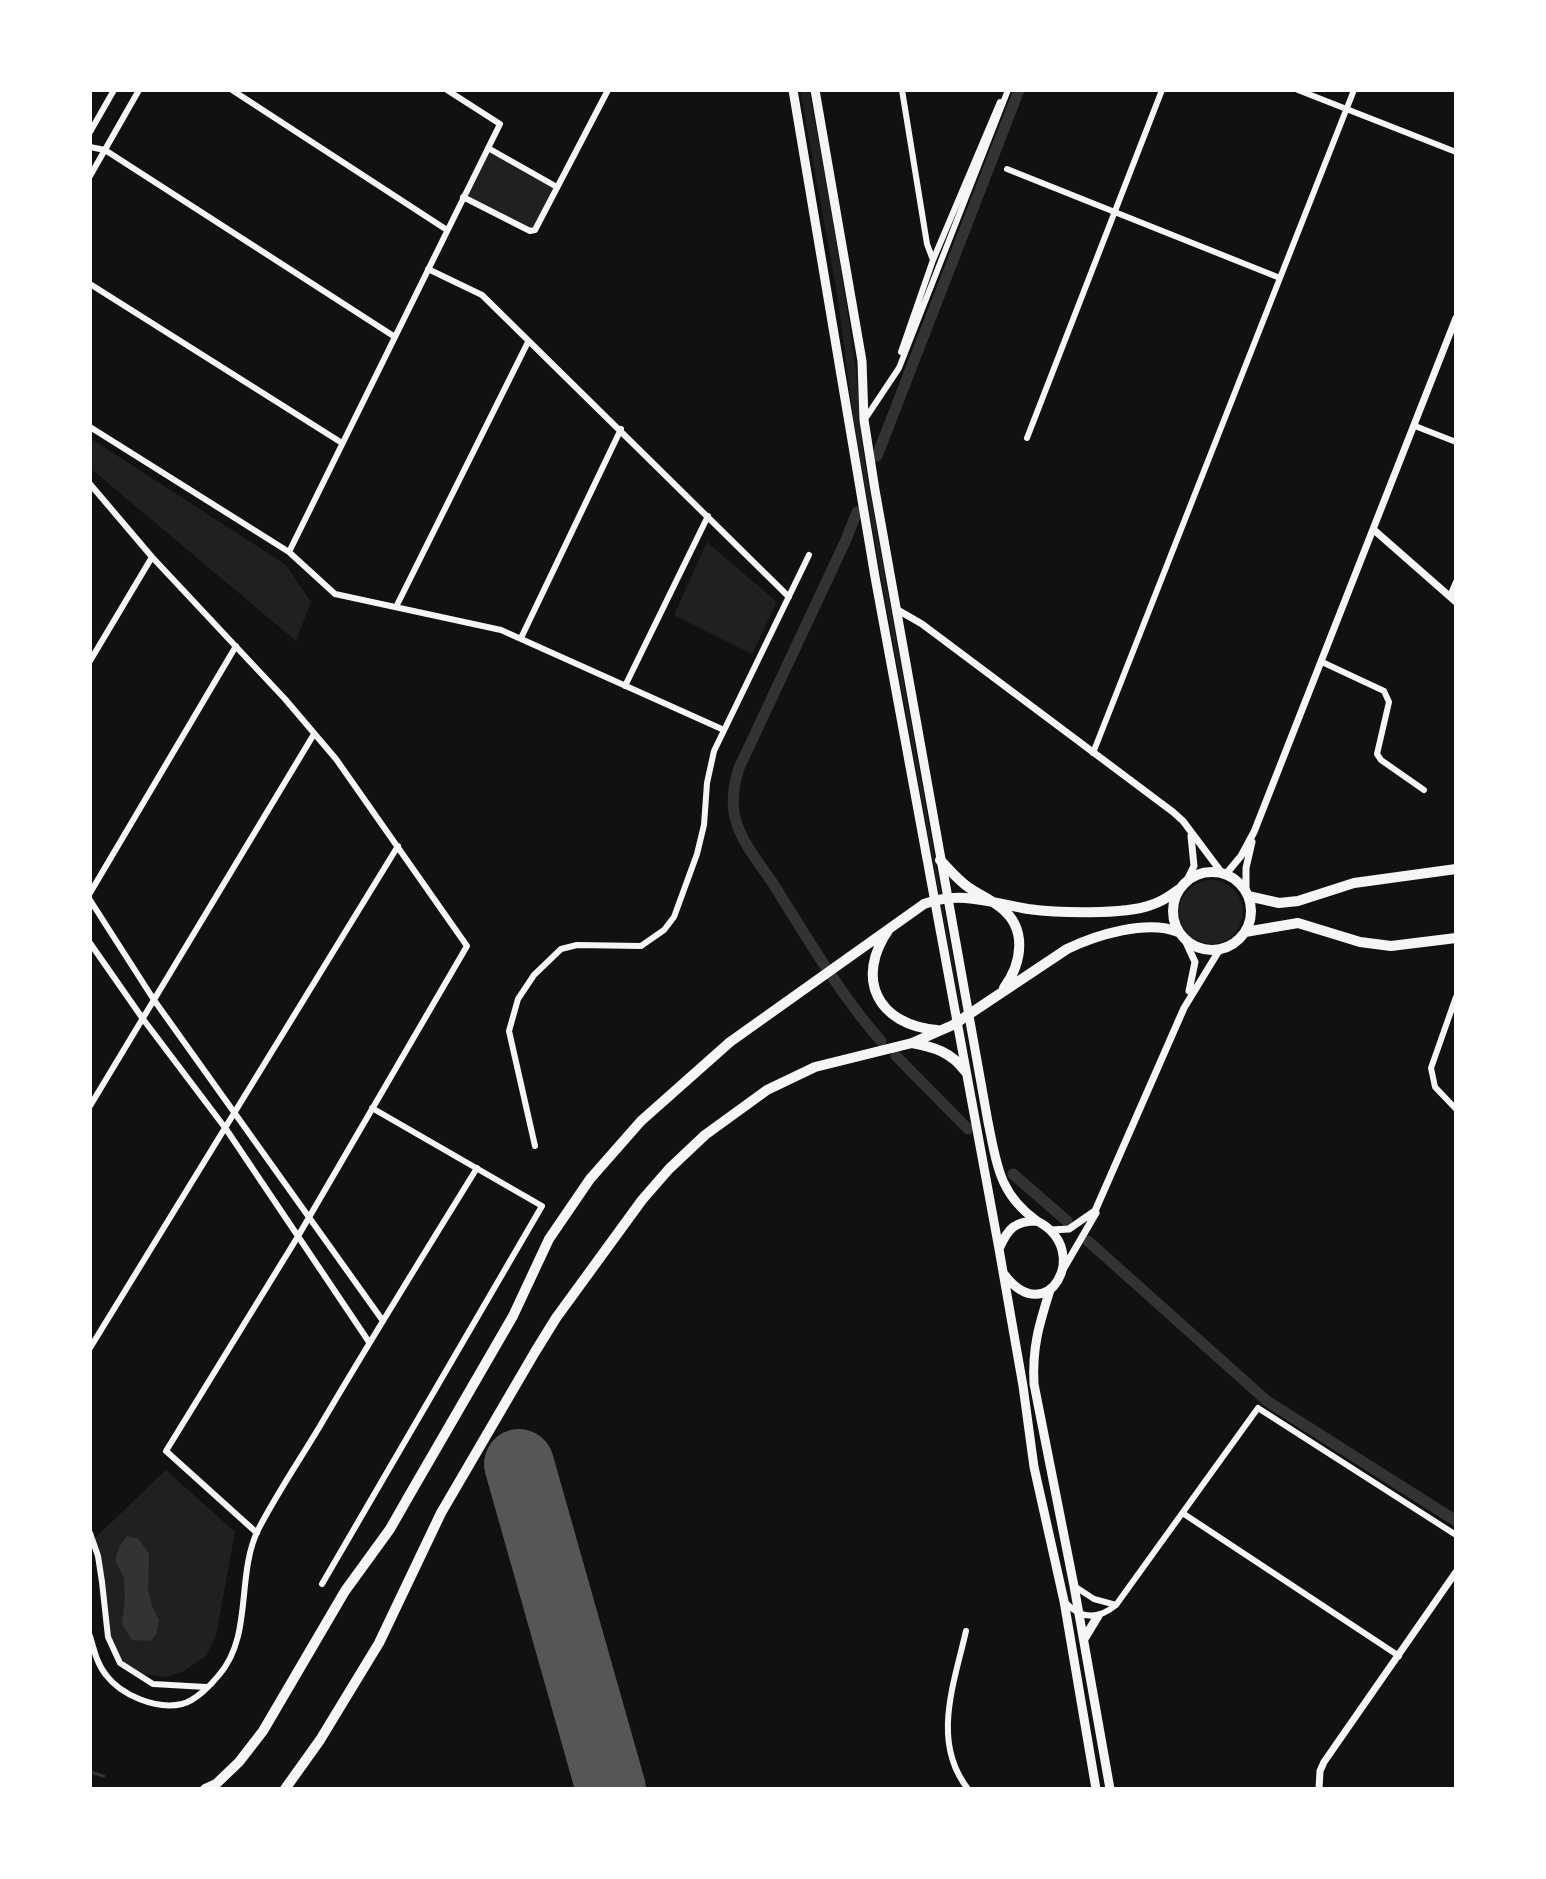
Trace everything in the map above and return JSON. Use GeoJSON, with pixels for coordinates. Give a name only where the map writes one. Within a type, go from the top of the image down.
{"type":"FeatureCollection","features":[{"type":"Feature","properties":{"kind":"highway"},"geometry":{"type":"LineString","coordinates":[[940,860],[959,879],[1009,915],[1020,940],[1016,967],[998,996]]}},
{"type":"Feature","properties":{"kind":"highway"},"geometry":{"type":"LineString","coordinates":[[1247,894],[1285,903],[1367,881],[1456,869]]}},
{"type":"Feature","properties":{"kind":"highway"},"geometry":{"type":"LineString","coordinates":[[205,1789],[216,1784],[252,1747],[345,1591],[390,1529],[513,1316],[549,1239],[576,1198],[614,1152],[675,1089],[730,1042],[808,984],[892,925],[934,900],[986,898],[1029,909],[1081,912],[1148,906],[1178,890],[1187,880],[1200,873],[1224,873],[1238,881],[1247,894],[1251,911],[1245,932],[1233,944],[1205,950],[1167,927],[1121,931],[1089,940],[1067,949],[956,1023],[912,1043],[815,1067],[767,1090],[705,1135],[642,1200],[556,1318],[441,1513],[379,1643],[320,1740],[285,1789]]}},
{"type":"Feature","properties":{"kind":"highway"},"geometry":{"type":"LineString","coordinates":[[1178,890],[1172,911],[1182,936]]}},
{"type":"Feature","properties":{"kind":"highway"},"geometry":{"type":"LineString","coordinates":[[1245,932],[1298,923],[1382,946],[1415,945],[1456,938]]}},
{"type":"Feature","properties":{"kind":"highway"},"geometry":{"type":"LineString","coordinates":[[892,925],[879,946],[874,964],[876,993],[887,1012],[900,1022],[921,1029],[939,1030]]}},
{"type":"Feature","properties":{"kind":"highway"},"geometry":{"type":"LineString","coordinates":[[912,1043],[941,1050],[965,1071]]}},
{"type":"Feature","properties":{"kind":"main road"},"geometry":{"type":"LineString","coordinates":[[793,90],[856,466],[1004,1274],[1034,1467],[1064,1601],[1096,1789]]}},
{"type":"Feature","properties":{"kind":"main road"},"geometry":{"type":"LineString","coordinates":[[815,90],[862,361],[864,420],[895,608],[946,899],[1000,1176],[1021,1209],[1058,1238],[1064,1253],[1062,1272],[1051,1289],[1035,1334],[1032,1363],[1110,1789]]}},
{"type":"Feature","properties":{"kind":"main road"},"geometry":{"type":"LineString","coordinates":[[798,118],[818,113]]}},
{"type":"Feature","properties":{"kind":"main road"},"geometry":{"type":"LineString","coordinates":[[999,1249],[1014,1224],[1037,1221]]}},
{"type":"Feature","properties":{"kind":"main road"},"geometry":{"type":"LineString","coordinates":[[1004,1274],[1024,1293],[1039,1295],[1051,1289]]}},
{"type":"Feature","properties":{"kind":"main road"},"geometry":{"type":"LineString","coordinates":[[1084,1639],[1098,1616]]}},
{"type":"Feature","properties":{"kind":"street"},"geometry":{"type":"LineString","coordinates":[[90,132],[114,90]]}},
{"type":"Feature","properties":{"kind":"street"},"geometry":{"type":"LineString","coordinates":[[90,176],[139,90]]}},
{"type":"Feature","properties":{"kind":"street"},"geometry":{"type":"LineString","coordinates":[[232,90],[447,230]]}},
{"type":"Feature","properties":{"kind":"street"},"geometry":{"type":"LineString","coordinates":[[289,552],[500,124],[447,90]]}},
{"type":"Feature","properties":{"kind":"street"},"geometry":{"type":"LineString","coordinates":[[463,197],[530,231],[535,230],[608,90]]}},
{"type":"Feature","properties":{"kind":"street"},"geometry":{"type":"LineString","coordinates":[[902,90],[927,244],[933,260]]}},
{"type":"Feature","properties":{"kind":"street"},"geometry":{"type":"LineString","coordinates":[[899,368],[903,345],[933,260],[1007,90]]}},
{"type":"Feature","properties":{"kind":"street"},"geometry":{"type":"LineString","coordinates":[[864,420],[899,368],[1007,90]]}},
{"type":"Feature","properties":{"kind":"street"},"geometry":{"type":"LineString","coordinates":[[1027,438],[1162,90]]}},
{"type":"Feature","properties":{"kind":"street"},"geometry":{"type":"LineString","coordinates":[[1298,90],[1456,152]]}},
{"type":"Feature","properties":{"kind":"street"},"geometry":{"type":"LineString","coordinates":[[1093,753],[1354,90]]}},
{"type":"Feature","properties":{"kind":"street"},"geometry":{"type":"LineString","coordinates":[[90,147],[105,150],[395,337]]}},
{"type":"Feature","properties":{"kind":"street"},"geometry":{"type":"LineString","coordinates":[[488,148],[557,187]]}},
{"type":"Feature","properties":{"kind":"street"},"geometry":{"type":"LineString","coordinates":[[1007,169],[1280,278]]}},
{"type":"Feature","properties":{"kind":"street"},"geometry":{"type":"LineString","coordinates":[[428,269],[482,295],[789,597]]}},
{"type":"Feature","properties":{"kind":"street"},"geometry":{"type":"LineString","coordinates":[[90,284],[342,443]]}},
{"type":"Feature","properties":{"kind":"street"},"geometry":{"type":"LineString","coordinates":[[895,608],[922,624],[1173,812],[1224,873],[1241,856],[1254,832],[1456,318]]}},
{"type":"Feature","properties":{"kind":"street"},"geometry":{"type":"LineString","coordinates":[[396,607],[528,342]]}},
{"type":"Feature","properties":{"kind":"street"},"geometry":{"type":"LineString","coordinates":[[1415,426],[1456,442]]}},
{"type":"Feature","properties":{"kind":"street"},"geometry":{"type":"LineString","coordinates":[[90,427],[289,552],[335,594],[501,630],[724,730]]}},
{"type":"Feature","properties":{"kind":"street"},"geometry":{"type":"LineString","coordinates":[[521,638],[621,429]]}},
{"type":"Feature","properties":{"kind":"street"},"geometry":{"type":"LineString","coordinates":[[90,484],[152,557],[285,699],[336,759],[467,946],[297,1238],[166,1451],[257,1533]]}},
{"type":"Feature","properties":{"kind":"street"},"geometry":{"type":"LineString","coordinates":[[625,686],[708,516]]}},
{"type":"Feature","properties":{"kind":"street"},"geometry":{"type":"LineString","coordinates":[[1374,530],[1453,599]]}},
{"type":"Feature","properties":{"kind":"street"},"geometry":{"type":"LineString","coordinates":[[535,1146],[509,1031],[518,999],[534,975],[561,949],[577,945],[641,946],[664,930],[674,917],[704,825],[707,783],[714,751],[809,555]]}},
{"type":"Feature","properties":{"kind":"street"},"geometry":{"type":"LineString","coordinates":[[90,661],[152,557]]}},
{"type":"Feature","properties":{"kind":"street"},"geometry":{"type":"LineString","coordinates":[[1453,599],[1456,582]]}},
{"type":"Feature","properties":{"kind":"street"},"geometry":{"type":"LineString","coordinates":[[90,893],[236,646]]}},
{"type":"Feature","properties":{"kind":"street"},"geometry":{"type":"LineString","coordinates":[[1322,662],[1384,691],[1389,702],[1377,754],[1424,790]]}},
{"type":"Feature","properties":{"kind":"street"},"geometry":{"type":"LineString","coordinates":[[90,1106],[314,734]]}},
{"type":"Feature","properties":{"kind":"street"},"geometry":{"type":"LineString","coordinates":[[1187,880],[1194,866],[1190,829]]}},
{"type":"Feature","properties":{"kind":"street"},"geometry":{"type":"LineString","coordinates":[[1247,894],[1246,868],[1254,832]]}},
{"type":"Feature","properties":{"kind":"street"},"geometry":{"type":"LineString","coordinates":[[90,1348],[398,846]]}},
{"type":"Feature","properties":{"kind":"street"},"geometry":{"type":"LineString","coordinates":[[90,900],[154,1000],[383,1321]]}},
{"type":"Feature","properties":{"kind":"street"},"geometry":{"type":"LineString","coordinates":[[1182,936],[1195,962],[1184,1008]]}},
{"type":"Feature","properties":{"kind":"street"},"geometry":{"type":"LineString","coordinates":[[90,943],[226,1129],[369,1342]]}},
{"type":"Feature","properties":{"kind":"street"},"geometry":{"type":"LineString","coordinates":[[1051,1230],[1069,1229],[1095,1211],[1184,1008],[1220,949]]}},
{"type":"Feature","properties":{"kind":"street"},"geometry":{"type":"LineString","coordinates":[[1456,997],[1431,1068],[1435,1087],[1456,1109]]}},
{"type":"Feature","properties":{"kind":"street"},"geometry":{"type":"LineString","coordinates":[[322,1584],[542,1206],[372,1108]]}},
{"type":"Feature","properties":{"kind":"street"},"geometry":{"type":"LineString","coordinates":[[90,1636],[104,1673],[114,1684],[138,1698],[162,1705],[180,1705],[191,1701],[224,1669],[236,1640],[245,1576],[257,1533],[369,1342],[477,1168]]}},
{"type":"Feature","properties":{"kind":"street"},"geometry":{"type":"LineString","coordinates":[[1062,1272],[1097,1212],[1100,1200]]}},
{"type":"Feature","properties":{"kind":"street"},"geometry":{"type":"LineString","coordinates":[[1064,1601],[1079,1614],[1098,1616],[1116,1605],[1258,1408],[1456,1535]]}},
{"type":"Feature","properties":{"kind":"street"},"geometry":{"type":"LineString","coordinates":[[1184,1514],[1399,1656]]}},
{"type":"Feature","properties":{"kind":"street"},"geometry":{"type":"LineString","coordinates":[[90,1533],[102,1582],[108,1637],[120,1663],[153,1684],[206,1687]]}},
{"type":"Feature","properties":{"kind":"street"},"geometry":{"type":"LineString","coordinates":[[1319,1789],[1324,1762],[1456,1572]]}},
{"type":"Feature","properties":{"kind":"street"},"geometry":{"type":"LineString","coordinates":[[1074,1586],[1094,1599],[1116,1605]]}},
{"type":"Feature","properties":{"kind":"street"},"geometry":{"type":"LineString","coordinates":[[966,1631],[954,1682],[946,1738],[960,1779],[968,1789]]}},
{"type":"Feature","properties":{"kind":"shaded area"},"geometry":{"type":"Polygon","coordinates":[[[800,90],[809,90],[828,195],[856,371],[865,463],[980,1116],[881,577],[854,423],[837,293],[800,90]]]}},
{"type":"Feature","properties":{"kind":"shaded area"},"geometry":{"type":"Polygon","coordinates":[[[488,148],[557,187],[535,230],[463,197],[488,148]]]}},
{"type":"Feature","properties":{"kind":"shaded area"},"geometry":{"type":"Polygon","coordinates":[[[90,438],[286,565],[311,602],[296,641],[90,468],[90,438]]]}},
{"type":"Feature","properties":{"kind":"shaded area"},"geometry":{"type":"Polygon","coordinates":[[[707,542],[777,602],[752,654],[674,615],[707,542]]]}},
{"type":"Feature","properties":{"kind":"shaded area"},"geometry":{"type":"Polygon","coordinates":[[[1211,880],[1234,889],[1243,912],[1234,935],[1211,944],[1188,935],[1179,912],[1188,889],[1211,880]]]}},
{"type":"Feature","properties":{"kind":"shaded area"},"geometry":{"type":"Polygon","coordinates":[[[166,1470],[235,1532],[216,1636],[207,1655],[183,1672],[165,1677],[144,1674],[125,1663],[110,1642],[94,1539],[166,1470]]]}},
{"type":"Feature","properties":{"kind":"shaded area"},"geometry":{"type":"Polygon","coordinates":[[[127,1536],[139,1539],[149,1554],[148,1590],[159,1620],[156,1635],[150,1641],[132,1640],[122,1624],[124,1578],[115,1560],[127,1536]]]}},
{"type":"Feature","properties":{"kind":"waterway"},"geometry":{"type":"LineString","coordinates":[[877,456],[1019,90]]}},
{"type":"Feature","properties":{"kind":"waterway"},"geometry":{"type":"LineString","coordinates":[[857,512],[739,768],[733,805],[737,826],[750,851],[837,984],[881,1041]]}},
{"type":"Feature","properties":{"kind":"waterway"},"geometry":{"type":"LineString","coordinates":[[896,1056],[968,1129]]}},
{"type":"Feature","properties":{"kind":"waterway"},"geometry":{"type":"LineString","coordinates":[[1013,1174],[1067,1221]]}},
{"type":"Feature","properties":{"kind":"waterway"},"geometry":{"type":"LineString","coordinates":[[1088,1241],[1267,1401],[1456,1521]]}},
{"type":"Feature","properties":{"kind":"waterway"},"geometry":{"type":"LineString","coordinates":[[90,1772],[104,1776]]}},
{"type":"Feature","properties":{"kind":"runway"},"geometry":{"type":"LineString","coordinates":[[519,1464],[611,1789]]}}]}
